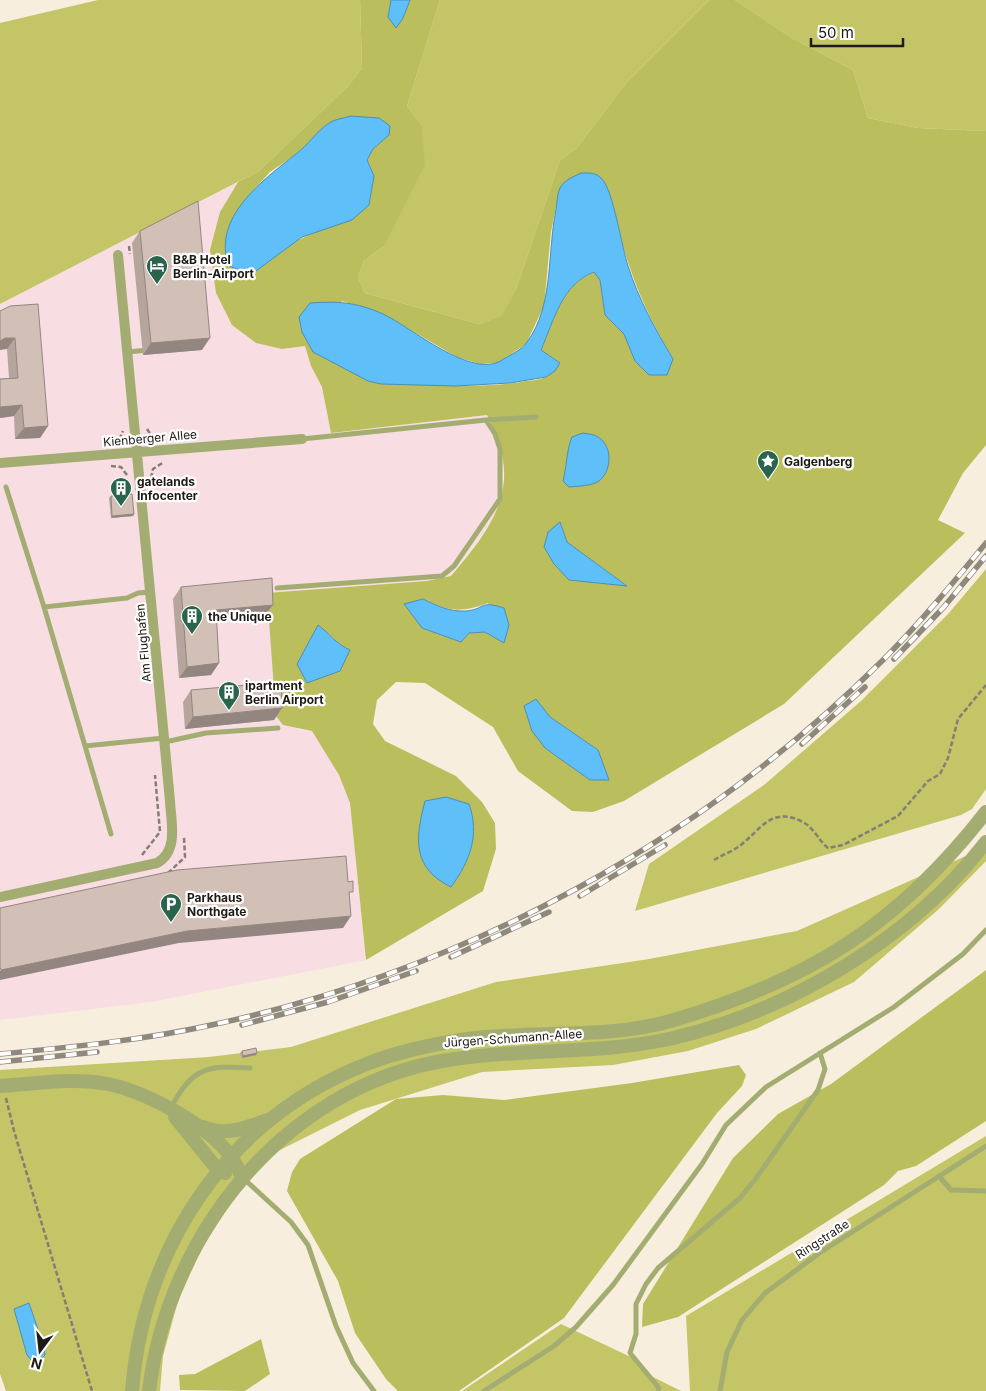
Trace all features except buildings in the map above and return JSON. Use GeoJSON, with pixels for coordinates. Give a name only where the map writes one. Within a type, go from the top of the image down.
{"type":"FeatureCollection","features":[{"type":"Feature","properties":{"kind":"street","name":"Am Flughafen"},"geometry":{"type":"LineString","coordinates":[[0,897],[157,863],[165,858],[172,844],[151,592],[118,255]]}},
{"type":"Feature","properties":{"kind":"street","name":"Kienberger Allee"},"geometry":{"type":"LineString","coordinates":[[0,463],[302,438]]}},
{"type":"Feature","properties":{"kind":"street","name":"Jürgen-Schumann-Allee"},"geometry":{"type":"LineString","coordinates":[[132,1391],[134,1359],[143,1317],[159,1269],[186,1217],[218,1170],[271,1119],[306,1094],[331,1080],[369,1063],[403,1052],[472,1039],[626,1030],[671,1021],[756,993],[826,958],[900,906],[945,862],[986,812]]}},
{"type":"Feature","properties":{"kind":"street","name":"Jürgen-Schumann-Allee"},"geometry":{"type":"LineString","coordinates":[[149,1391],[153,1360],[173,1292],[194,1248],[211,1220],[255,1164],[308,1117],[338,1097],[407,1069],[481,1055],[574,1052],[628,1046],[672,1038],[764,1007],[834,974],[874,948],[953,880],[986,842]]}},
{"type":"Feature","properties":{"kind":"street"},"geometry":{"type":"LineString","coordinates":[[2,1086],[79,1081],[107,1084],[132,1091],[215,1132],[230,1132],[271,1119]]}},
{"type":"Feature","properties":{"kind":"street"},"geometry":{"type":"LineString","coordinates":[[170,1110],[218,1170],[243,1178]]}},
{"type":"Feature","properties":{"kind":"street"},"geometry":{"type":"LineString","coordinates":[[193,1122],[231,1157],[243,1178]]}},
{"type":"Feature","properties":{"kind":"lane"},"geometry":{"type":"LineString","coordinates":[[127,352],[152,349]]}},
{"type":"Feature","properties":{"kind":"lane"},"geometry":{"type":"LineString","coordinates":[[302,438],[536,417]]}},
{"type":"Feature","properties":{"kind":"lane"},"geometry":{"type":"LineString","coordinates":[[277,588],[442,576],[449,572],[500,499],[500,450],[495,434],[486,420]]}},
{"type":"Feature","properties":{"kind":"lane"},"geometry":{"type":"LineString","coordinates":[[6,488],[44,607],[111,834]]}},
{"type":"Feature","properties":{"kind":"lane"},"geometry":{"type":"LineString","coordinates":[[44,607],[127,598],[138,593],[151,592]]}},
{"type":"Feature","properties":{"kind":"lane"},"geometry":{"type":"LineString","coordinates":[[85,746],[164,740],[206,733],[278,728]]}},
{"type":"Feature","properties":{"kind":"lane"},"geometry":{"type":"LineString","coordinates":[[484,1391],[554,1346],[576,1327],[613,1284],[702,1164],[726,1125],[766,1086],[894,1007],[963,954],[986,930]]}},
{"type":"Feature","properties":{"kind":"lane"},"geometry":{"type":"LineString","coordinates":[[658,1391],[659,1388],[630,1353],[636,1334],[636,1304],[658,1268],[740,1198],[757,1177],[818,1090],[825,1069],[820,1053]]}},
{"type":"Feature","properties":{"kind":"lane"},"geometry":{"type":"LineString","coordinates":[[170,1110],[184,1085],[193,1076],[225,1066],[250,1068]]}},
{"type":"Feature","properties":{"kind":"lane","name":"Ringstraße"},"geometry":{"type":"LineString","coordinates":[[720,1391],[727,1352],[742,1320],[765,1293],[821,1252],[986,1146]]}},
{"type":"Feature","properties":{"kind":"lane"},"geometry":{"type":"LineString","coordinates":[[939,1176],[951,1190],[986,1191]]}},
{"type":"Feature","properties":{"kind":"lane"},"geometry":{"type":"LineString","coordinates":[[243,1178],[291,1222],[308,1245],[336,1326],[353,1363],[374,1391]]}},
{"type":"Feature","properties":{"kind":"path"},"geometry":{"type":"LineString","coordinates":[[129,246],[130,256]]}},
{"type":"Feature","properties":{"kind":"path"},"geometry":{"type":"LineString","coordinates":[[112,442],[122,434],[122,421]]}},
{"type":"Feature","properties":{"kind":"path"},"geometry":{"type":"LineString","coordinates":[[146,424],[152,436],[158,439],[167,438]]}},
{"type":"Feature","properties":{"kind":"path"},"geometry":{"type":"LineString","coordinates":[[102,466],[121,467],[127,475],[129,490],[140,490]]}},
{"type":"Feature","properties":{"kind":"path"},"geometry":{"type":"LineString","coordinates":[[714,860],[739,846],[762,824],[778,816],[802,821],[812,829],[828,848],[851,841],[898,816],[928,781],[943,769],[958,719],[986,685]]}},
{"type":"Feature","properties":{"kind":"path"},"geometry":{"type":"LineString","coordinates":[[2,1086],[92,1391]]}},
{"type":"Feature","properties":{"kind":"shaded area"},"geometry":{"type":"Polygon","coordinates":[[[98,0],[360,0],[362,68],[348,86],[259,171],[0,304],[0,23],[98,0]]]}},
{"type":"Feature","properties":{"kind":"shaded area"},"geometry":{"type":"Polygon","coordinates":[[[360,0],[391,0],[388,17],[403,18],[410,0],[440,0],[407,106],[421,124],[425,165],[384,246],[364,261],[358,277],[365,293],[479,324],[502,316],[516,289],[560,160],[576,149],[626,83],[709,0],[735,0],[792,38],[853,70],[868,118],[918,128],[986,131],[986,445],[963,473],[938,520],[965,533],[784,704],[624,801],[593,812],[572,811],[518,771],[493,727],[425,683],[396,682],[377,700],[373,724],[385,741],[456,776],[482,802],[495,823],[496,849],[483,891],[366,960],[350,803],[339,775],[312,731],[283,725],[276,716],[267,593],[427,581],[451,576],[481,538],[492,520],[500,501],[504,482],[503,462],[498,440],[487,415],[331,433],[322,387],[311,366],[305,346],[282,349],[256,343],[232,325],[216,293],[210,250],[220,212],[238,182],[259,171],[348,86],[362,68],[360,0]],[[330,122],[298,153],[270,172],[248,196],[256,271],[288,245],[321,229],[374,176],[367,160],[373,149],[389,135],[330,122]],[[560,188],[551,232],[544,306],[526,344],[498,363],[480,364],[457,357],[383,314],[342,301],[313,352],[361,370],[415,382],[470,386],[496,385],[541,379],[551,373],[560,363],[541,350],[560,304],[574,285],[595,272],[600,280],[605,315],[624,334],[635,361],[673,359],[651,319],[635,282],[622,243],[611,199],[560,188]],[[560,522],[569,580],[626,585],[567,542],[560,522]],[[423,599],[422,628],[461,642],[469,633],[485,632],[504,642],[488,603],[455,610],[440,607],[423,599]],[[318,626],[297,664],[349,650],[318,626]],[[550,717],[545,748],[590,780],[598,750],[550,717]]]}},
{"type":"Feature","properties":{"kind":"shaded area"},"geometry":{"type":"Polygon","coordinates":[[[440,0],[709,0],[626,83],[576,149],[560,160],[516,289],[503,316],[479,324],[365,293],[358,277],[364,261],[384,246],[421,124],[407,106],[440,0]]]}},
{"type":"Feature","properties":{"kind":"shaded area"},"geometry":{"type":"Polygon","coordinates":[[[735,0],[986,0],[986,131],[918,128],[868,118],[853,70],[792,38],[735,0]]]}},
{"type":"Feature","properties":{"kind":"shaded area"},"geometry":{"type":"Polygon","coordinates":[[[238,182],[220,212],[282,349],[305,346],[311,366],[322,387],[331,433],[487,415],[504,456],[502,499],[494,519],[451,576],[427,581],[297,729],[312,731],[339,775],[350,803],[366,960],[151,1002],[0,1020],[0,304],[238,182]]]}},
{"type":"Feature","properties":{"kind":"shaded area"},"geometry":{"type":"Polygon","coordinates":[[[986,569],[986,789],[972,809],[961,815],[635,911],[649,864],[764,785],[861,701],[949,613],[986,569]]]}},
{"type":"Feature","properties":{"kind":"shaded area"},"geometry":{"type":"Polygon","coordinates":[[[986,847],[986,861],[939,909],[854,982],[756,1029],[688,1051],[613,1065],[482,1072],[360,1110],[274,1153],[234,1198],[202,1248],[178,1301],[163,1356],[160,1391],[6,1391],[0,1374],[0,1070],[209,1057],[291,1047],[496,982],[649,959],[797,931],[986,847]]]}},
{"type":"Feature","properties":{"kind":"shaded area"},"geometry":{"type":"Polygon","coordinates":[[[986,970],[986,1121],[916,1166],[898,1171],[884,1185],[678,1317],[642,1327],[643,1304],[733,1158],[778,1114],[831,1084],[986,970]]]}},
{"type":"Feature","properties":{"kind":"shaded area"},"geometry":{"type":"Polygon","coordinates":[[[739,1065],[746,1075],[742,1086],[717,1113],[564,1318],[459,1391],[398,1391],[386,1379],[355,1333],[338,1281],[287,1191],[292,1172],[300,1159],[396,1099],[443,1095],[504,1100],[632,1083],[739,1065]]]}},
{"type":"Feature","properties":{"kind":"shaded area"},"geometry":{"type":"Polygon","coordinates":[[[986,1136],[986,1391],[690,1391],[686,1316],[986,1136]]]}},
{"type":"Feature","properties":{"kind":"shaded area"},"geometry":{"type":"Polygon","coordinates":[[[561,1324],[637,1360],[651,1376],[681,1391],[462,1391],[561,1324]]]}},
{"type":"Feature","properties":{"kind":"shaded area"},"geometry":{"type":"Polygon","coordinates":[[[261,1339],[270,1374],[245,1391],[180,1390],[179,1375],[195,1374],[261,1339]]]}},
{"type":"Feature","properties":{"kind":"water"},"geometry":{"type":"Polygon","coordinates":[[[391,0],[410,0],[403,18],[396,28],[388,17],[391,0]]]}},
{"type":"Feature","properties":{"kind":"water"},"geometry":{"type":"Polygon","coordinates":[[[351,116],[379,118],[390,126],[389,135],[373,149],[367,160],[374,176],[369,205],[352,220],[302,237],[256,271],[245,272],[229,266],[225,248],[227,232],[243,202],[325,126],[351,116]]]}},
{"type":"Feature","properties":{"kind":"water"},"geometry":{"type":"Polygon","coordinates":[[[581,173],[597,175],[606,185],[632,279],[648,314],[673,359],[667,375],[649,375],[635,361],[624,334],[605,315],[600,280],[594,272],[574,285],[560,304],[541,350],[560,363],[555,371],[546,377],[510,383],[455,386],[381,384],[368,381],[313,352],[302,332],[299,317],[310,303],[329,302],[347,303],[383,314],[425,340],[459,358],[475,363],[489,364],[502,360],[519,350],[525,345],[536,328],[546,296],[559,190],[566,181],[581,173]]]}},
{"type":"Feature","properties":{"kind":"water"},"geometry":{"type":"Polygon","coordinates":[[[583,433],[595,435],[603,441],[608,452],[608,465],[603,477],[596,483],[569,487],[563,481],[569,448],[572,437],[583,433]]]}},
{"type":"Feature","properties":{"kind":"water"},"geometry":{"type":"Polygon","coordinates":[[[560,522],[567,542],[627,586],[569,580],[554,564],[544,547],[548,532],[560,522]]]}},
{"type":"Feature","properties":{"kind":"water"},"geometry":{"type":"Polygon","coordinates":[[[423,599],[454,611],[472,610],[486,605],[504,608],[509,625],[504,643],[485,632],[469,633],[461,642],[422,628],[404,604],[423,599]]]}},
{"type":"Feature","properties":{"kind":"water"},"geometry":{"type":"Polygon","coordinates":[[[318,625],[337,642],[350,650],[340,671],[307,683],[297,664],[318,625]]]}},
{"type":"Feature","properties":{"kind":"water"},"geometry":{"type":"Polygon","coordinates":[[[536,699],[550,717],[598,750],[609,780],[590,780],[545,748],[532,731],[524,706],[536,699]]]}},
{"type":"Feature","properties":{"kind":"water"},"geometry":{"type":"Polygon","coordinates":[[[446,797],[469,804],[474,826],[468,857],[451,887],[429,871],[423,861],[419,840],[419,828],[425,801],[446,797]]]}},
{"type":"Feature","properties":{"kind":"water"},"geometry":{"type":"Polygon","coordinates":[[[29,1303],[44,1347],[45,1355],[38,1362],[32,1361],[27,1355],[14,1309],[29,1303]]]}},
{"type":"Feature","properties":{"kind":"railway"},"geometry":{"type":"LineString","coordinates":[[0,1054],[136,1039],[216,1024],[309,1000],[401,969],[489,932],[575,889],[658,840],[737,786],[812,725],[897,646],[986,543]]}},
{"type":"Feature","properties":{"kind":"railway"},"geometry":{"type":"LineString","coordinates":[[894,659],[943,608],[986,556]]}},
{"type":"Feature","properties":{"kind":"railway"},"geometry":{"type":"LineString","coordinates":[[802,744],[865,687]]}},
{"type":"Feature","properties":{"kind":"railway"},"geometry":{"type":"LineString","coordinates":[[580,896],[665,845]]}},
{"type":"Feature","properties":{"kind":"railway"},"geometry":{"type":"LineString","coordinates":[[451,957],[549,912]]}},
{"type":"Feature","properties":{"kind":"railway"},"geometry":{"type":"LineString","coordinates":[[242,1025],[328,1002],[416,971]]}},
{"type":"Feature","properties":{"kind":"railway"},"geometry":{"type":"LineString","coordinates":[[0,1062],[97,1052]]}},
{"type":"Feature","properties":{"kind":"place","name":"B&B Hotel Berlin-Airport"},"geometry":{"type":"Point","coordinates":[157,285]}},
{"type":"Feature","properties":{"kind":"place","name":"Galgenberg"},"geometry":{"type":"Point","coordinates":[768,480]}},
{"type":"Feature","properties":{"kind":"place","name":"gatelands Infocenter"},"geometry":{"type":"Point","coordinates":[121,507]}},
{"type":"Feature","properties":{"kind":"place","name":"the Unique"},"geometry":{"type":"Point","coordinates":[192,635]}},
{"type":"Feature","properties":{"kind":"place","name":"ipartment Berlin Airport"},"geometry":{"type":"Point","coordinates":[229,711]}},
{"type":"Feature","properties":{"kind":"place","name":"Parkhaus Northgate"},"geometry":{"type":"Point","coordinates":[171,923]}}]}
